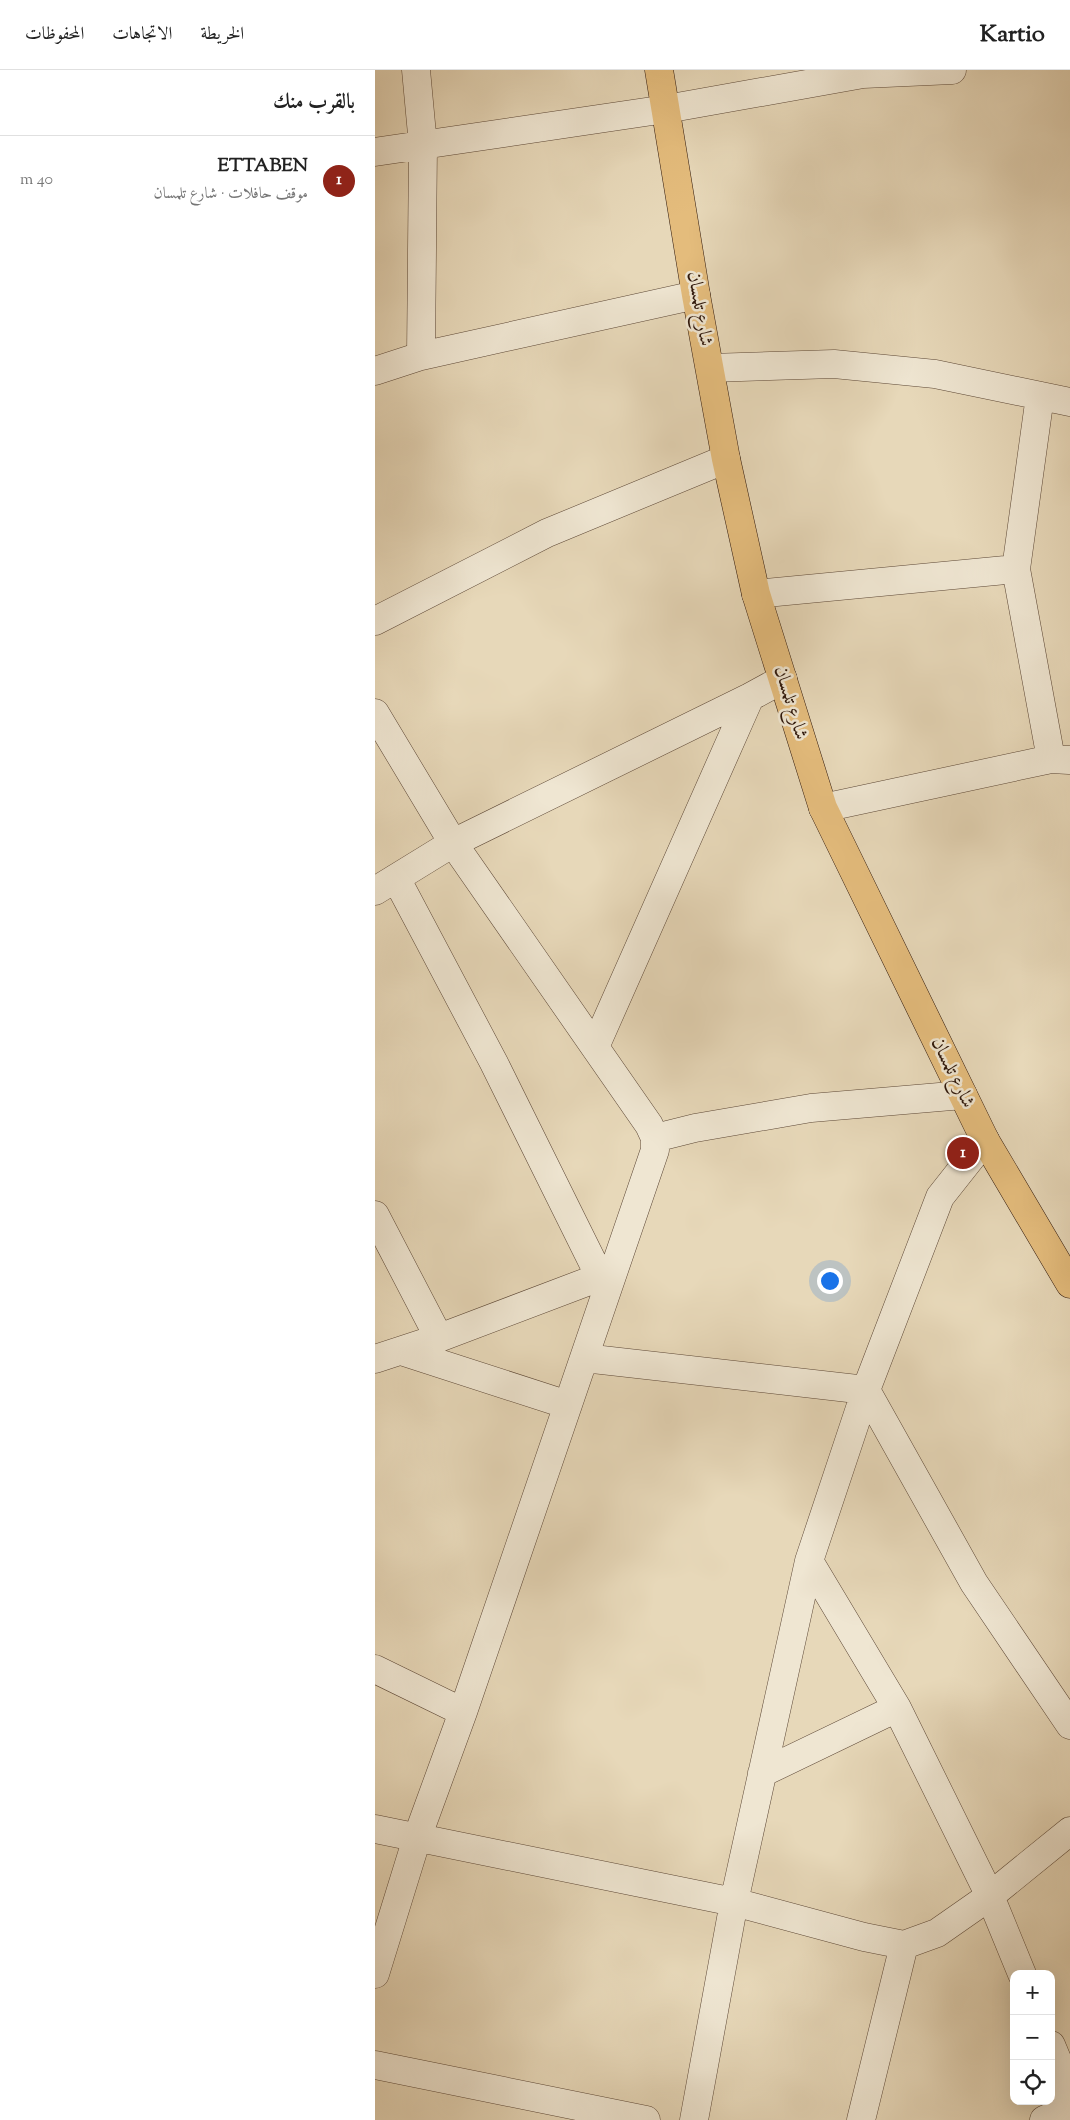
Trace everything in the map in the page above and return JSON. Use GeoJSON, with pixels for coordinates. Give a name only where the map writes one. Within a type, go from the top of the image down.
{"type":"FeatureCollection","features":[{"type":"Feature","properties":{"kind":"main road","name":"شارع تلمسان"},"geometry":{"type":"LineString","coordinates":[[659,70],[696,296],[726,459],[756,594],[823,808],[985,1140],[1070,1284]]}},
{"type":"Feature","properties":{"kind":"street"},"geometry":{"type":"LineString","coordinates":[[416,70],[423,145],[421,356]]}},
{"type":"Feature","properties":{"kind":"street"},"geometry":{"type":"LineString","coordinates":[[375,152],[666,109],[863,74],[952,70]]}},
{"type":"Feature","properties":{"kind":"street"},"geometry":{"type":"LineString","coordinates":[[375,371],[421,356],[696,296]]}},
{"type":"Feature","properties":{"kind":"street"},"geometry":{"type":"LineString","coordinates":[[710,368],[833,364],[935,374],[1070,402]]}},
{"type":"Feature","properties":{"kind":"street"},"geometry":{"type":"LineString","coordinates":[[823,808],[1061,760],[1015,569],[1039,396]]}},
{"type":"Feature","properties":{"kind":"street"},"geometry":{"type":"LineString","coordinates":[[375,621],[547,533],[726,459]]}},
{"type":"Feature","properties":{"kind":"street"},"geometry":{"type":"LineString","coordinates":[[756,594],[1015,569]]}},
{"type":"Feature","properties":{"kind":"street"},"geometry":{"type":"LineString","coordinates":[[606,1276],[494,1063],[386,885],[453,843],[783,679]]}},
{"type":"Feature","properties":{"kind":"street"},"geometry":{"type":"LineString","coordinates":[[595,1047],[750,697]]}},
{"type":"Feature","properties":{"kind":"street"},"geometry":{"type":"LineString","coordinates":[[375,713],[453,843],[649,1125],[655,1138],[655,1150],[606,1276],[584,1358],[463,1712],[417,1838],[375,1974]]}},
{"type":"Feature","properties":{"kind":"street"},"geometry":{"type":"LineString","coordinates":[[655,1138],[695,1128],[811,1108],[963,1096]]}},
{"type":"Feature","properties":{"kind":"street"},"geometry":{"type":"LineString","coordinates":[[694,2120],[734,1902],[809,1561],[866,1390],[941,1197],[985,1140]]}},
{"type":"Feature","properties":{"kind":"street"},"geometry":{"type":"LineString","coordinates":[[375,1215],[439,1338]]}},
{"type":"Feature","properties":{"kind":"street"},"geometry":{"type":"LineString","coordinates":[[375,1360],[606,1276]]}},
{"type":"Feature","properties":{"kind":"street"},"geometry":{"type":"LineString","coordinates":[[401,1351],[568,1405]]}},
{"type":"Feature","properties":{"kind":"street"},"geometry":{"type":"LineString","coordinates":[[584,1358],[866,1390]]}},
{"type":"Feature","properties":{"kind":"street"},"geometry":{"type":"LineString","coordinates":[[866,1390],[974,1582],[1070,1725]]}},
{"type":"Feature","properties":{"kind":"street"},"geometry":{"type":"LineString","coordinates":[[809,1561],[897,1708],[990,1896],[1020,1970]]}},
{"type":"Feature","properties":{"kind":"street"},"geometry":{"type":"LineString","coordinates":[[375,1669],[463,1712]]}},
{"type":"Feature","properties":{"kind":"street"},"geometry":{"type":"LineString","coordinates":[[762,1773],[897,1708]]}},
{"type":"Feature","properties":{"kind":"street"},"geometry":{"type":"LineString","coordinates":[[375,1829],[734,1902],[864,1937],[904,1945],[937,1933],[990,1896],[1070,1830]]}},
{"type":"Feature","properties":{"kind":"street"},"geometry":{"type":"LineString","coordinates":[[861,2120],[904,1945]]}},
{"type":"Feature","properties":{"kind":"street"},"geometry":{"type":"LineString","coordinates":[[1055,2055],[1067,2092],[1062,2115]]}},
{"type":"Feature","properties":{"kind":"street"},"geometry":{"type":"LineString","coordinates":[[375,2066],[647,2120]]}},
{"type":"Feature","properties":{"kind":"place","name":"ETTABEN"},"geometry":{"type":"Point","coordinates":[963,1153]}}]}
